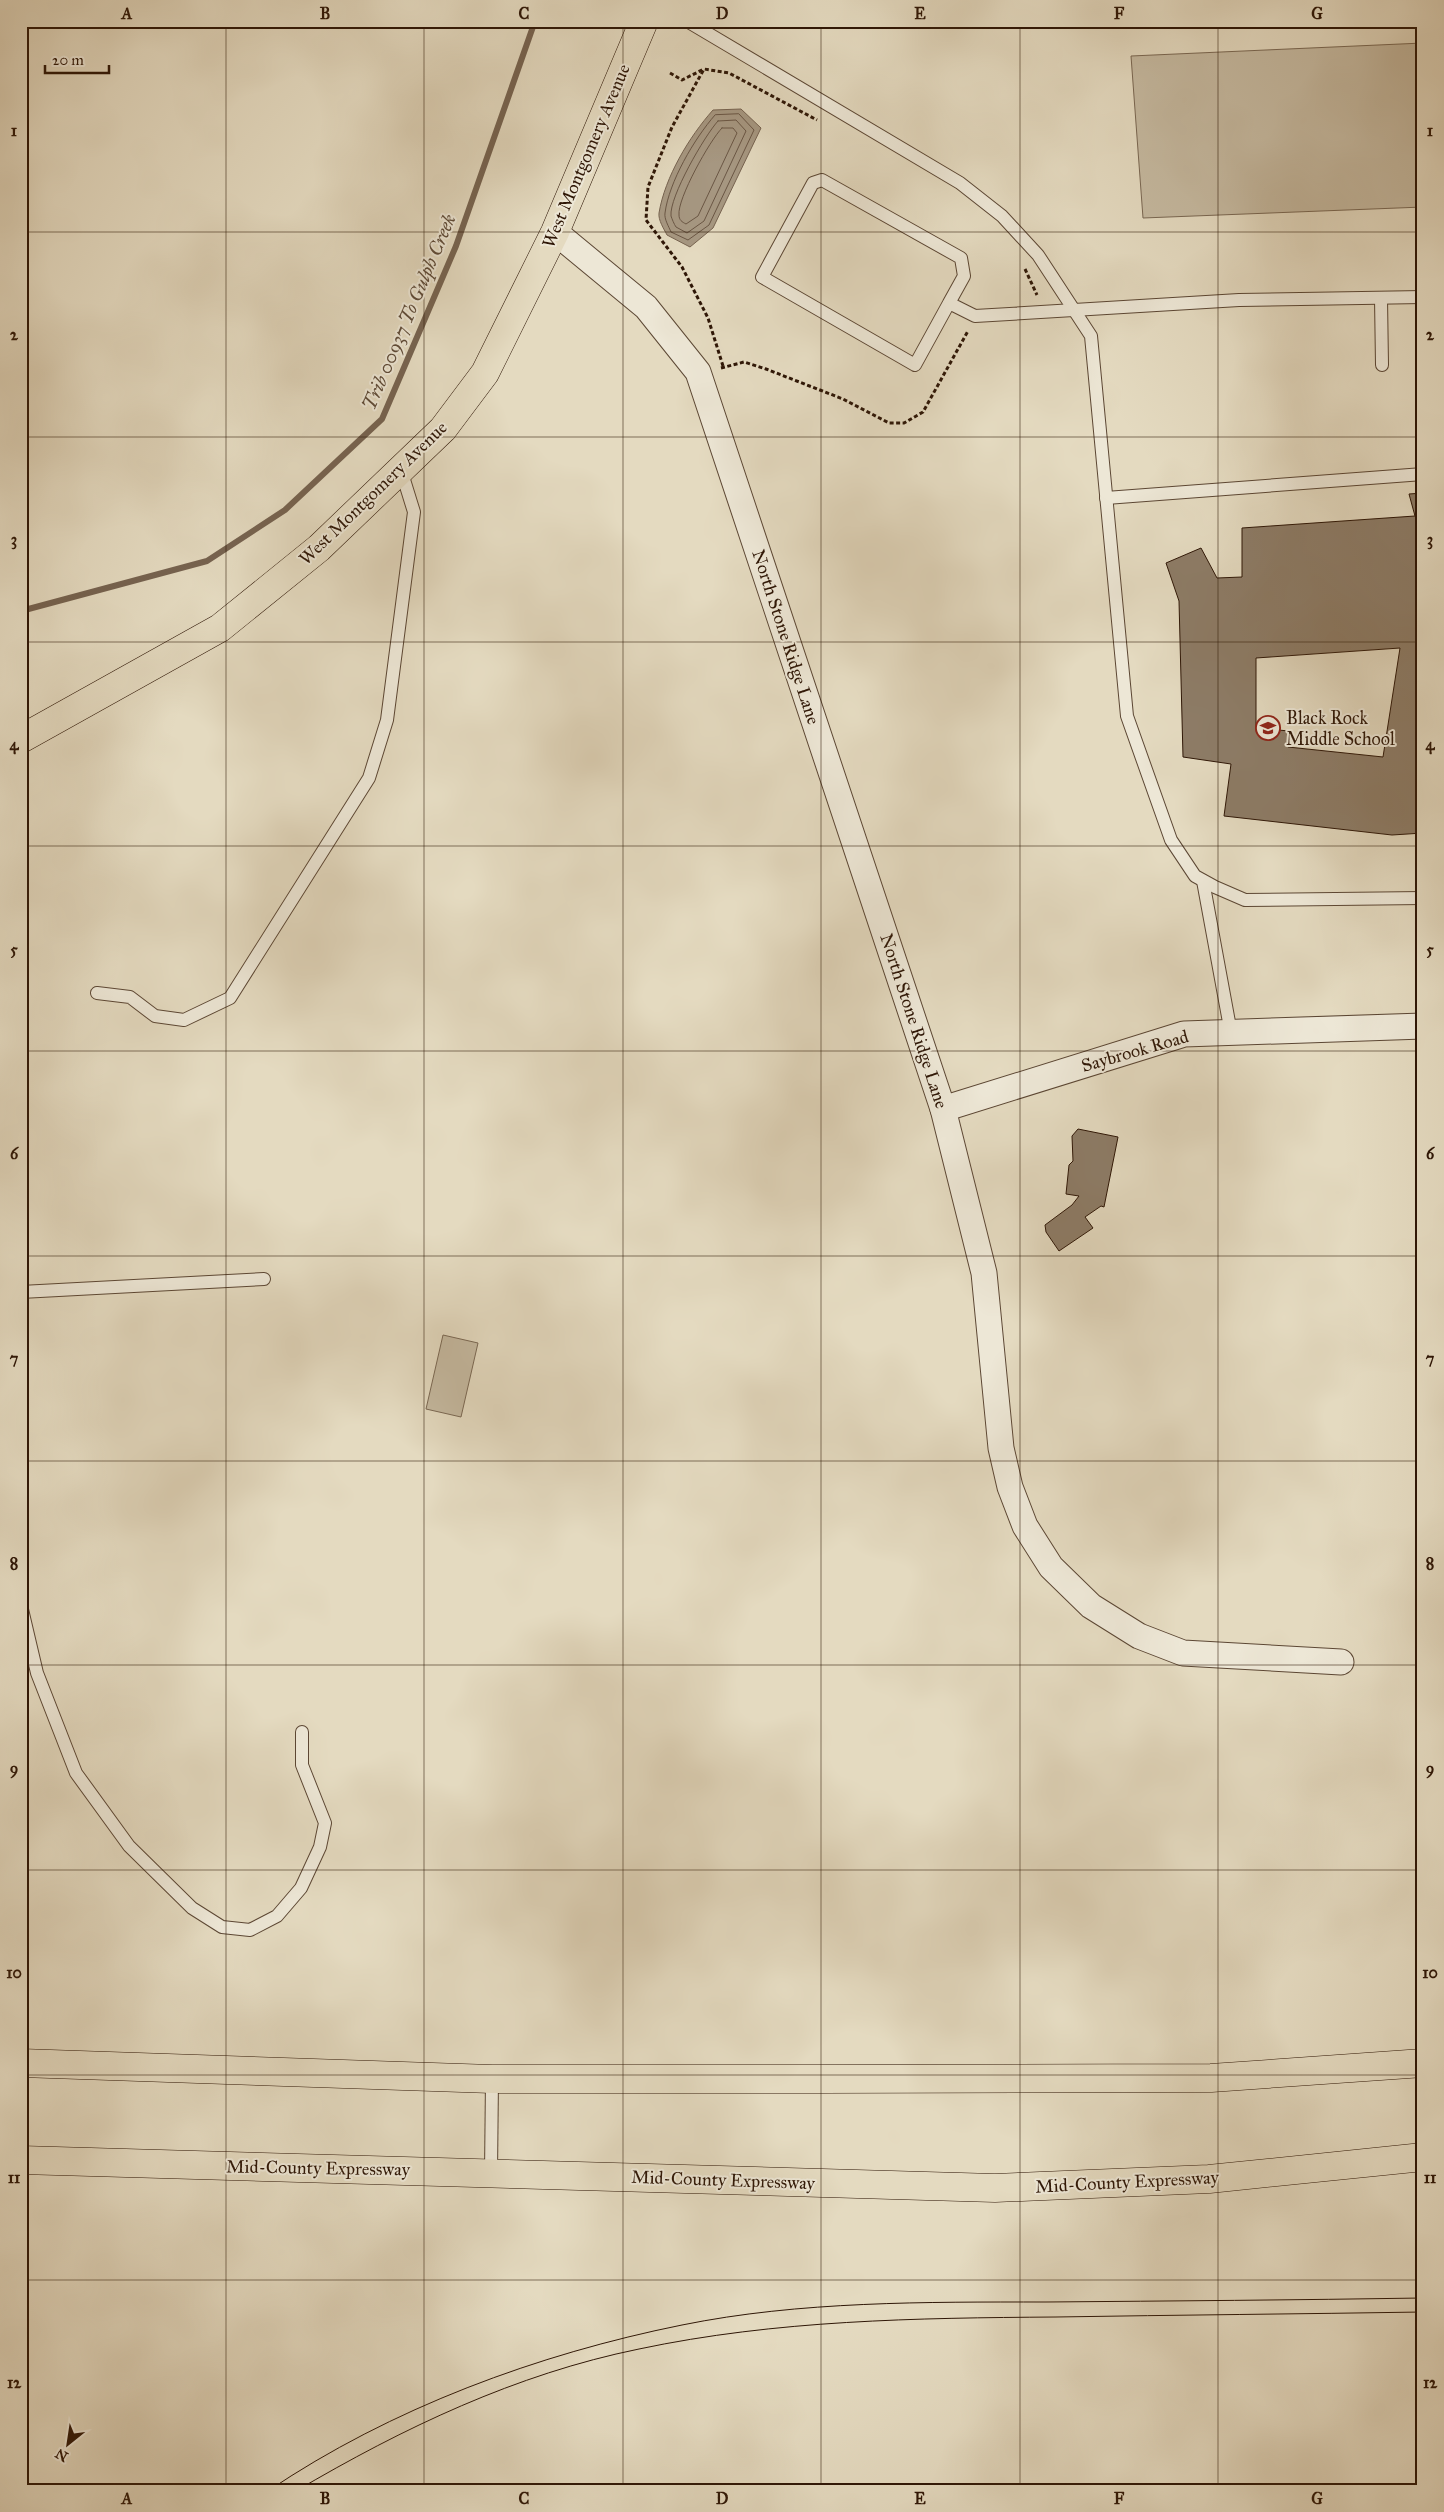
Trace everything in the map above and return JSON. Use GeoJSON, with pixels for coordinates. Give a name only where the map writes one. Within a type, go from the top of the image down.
{"type":"FeatureCollection","features":[{"type":"Feature","properties":{"kind":"main road","name":"West Montgomery Avenue"},"geometry":{"type":"LineString","coordinates":[[21,740],[220,628],[319,548],[443,429],[484,373],[555,232],[644,21]]}},
{"type":"Feature","properties":{"kind":"main road"},"geometry":{"type":"LineString","coordinates":[[21,2063],[492,2079],[1211,2078],[1423,2063]]}},
{"type":"Feature","properties":{"kind":"main road","name":"Mid-County Expressway"},"geometry":{"type":"LineString","coordinates":[[21,2160],[995,2188],[1209,2179],[1423,2157]]}},
{"type":"Feature","properties":{"kind":"street","name":"North Stone Ridge Lane"},"geometry":{"type":"LineString","coordinates":[[555,232],[646,306],[698,372],[943,1108],[984,1273],[1001,1448],[1008,1479],[1025,1526],[1051,1567],[1091,1606],[1139,1636],[1183,1653],[1341,1662]]}},
{"type":"Feature","properties":{"kind":"street","name":"Saybrook Road"},"geometry":{"type":"LineString","coordinates":[[943,1108],[1184,1034],[1423,1026]]}},
{"type":"Feature","properties":{"kind":"lane"},"geometry":{"type":"LineString","coordinates":[[687,21],[960,183],[1002,216],[1038,255],[1091,336],[1127,716],[1172,840],[1195,876],[1245,900],[1423,898]]}},
{"type":"Feature","properties":{"kind":"lane"},"geometry":{"type":"LineString","coordinates":[[822,180],[962,258],[964,276],[949,303],[915,365],[762,277],[813,184],[822,180]]}},
{"type":"Feature","properties":{"kind":"lane"},"geometry":{"type":"LineString","coordinates":[[949,303],[976,316],[1075,312],[1239,300],[1423,297]]}},
{"type":"Feature","properties":{"kind":"lane"},"geometry":{"type":"LineString","coordinates":[[1381,298],[1382,365]]}},
{"type":"Feature","properties":{"kind":"lane"},"geometry":{"type":"LineString","coordinates":[[97,993],[130,997],[155,1016],[184,1020],[230,998],[369,778],[387,720],[414,512],[401,470]]}},
{"type":"Feature","properties":{"kind":"lane"},"geometry":{"type":"LineString","coordinates":[[1106,498],[1423,474]]}},
{"type":"Feature","properties":{"kind":"lane"},"geometry":{"type":"LineString","coordinates":[[1203,881],[1230,1033]]}},
{"type":"Feature","properties":{"kind":"lane"},"geometry":{"type":"LineString","coordinates":[[21,1292],[264,1279]]}},
{"type":"Feature","properties":{"kind":"lane"},"geometry":{"type":"LineString","coordinates":[[21,1605],[37,1673],[76,1773],[129,1846],[192,1908],[222,1928],[250,1930],[277,1916],[300,1888],[320,1847],[326,1823],[302,1765],[302,1732]]}},
{"type":"Feature","properties":{"kind":"lane"},"geometry":{"type":"LineString","coordinates":[[491,2173],[492,2079]]}},
{"type":"Feature","properties":{"kind":"path"},"geometry":{"type":"LineString","coordinates":[[670,73],[682,80],[704,69]]}},
{"type":"Feature","properties":{"kind":"path"},"geometry":{"type":"LineString","coordinates":[[700,378],[723,367],[744,362],[843,399],[889,423],[904,423],[923,412],[976,316]]}},
{"type":"Feature","properties":{"kind":"shaded area"},"geometry":{"type":"Polygon","coordinates":[[[1423,43],[1423,207],[1143,218],[1131,56],[1423,43]]]}},
{"type":"Feature","properties":{"kind":"shaded area"},"geometry":{"type":"Polygon","coordinates":[[[443,1335],[478,1343],[461,1417],[426,1409],[443,1335]]]}},
{"type":"Feature","properties":{"kind":"water"},"geometry":{"type":"Polygon","coordinates":[[[741,109],[761,128],[713,228],[690,247],[667,235],[659,216],[662,199],[679,158],[695,132],[713,110],[741,109]]]}},
{"type":"Feature","properties":{"kind":"building","name":"Black Rock Middle School"},"geometry":{"type":"Polygon","coordinates":[[[1423,493],[1423,833],[1392,835],[1224,816],[1231,764],[1183,757],[1179,601],[1166,563],[1201,548],[1217,578],[1242,577],[1242,528],[1415,516],[1409,494],[1423,493]],[[1400,648],[1256,658],[1256,728],[1289,731],[1288,747],[1383,757],[1400,648]]]}},
{"type":"Feature","properties":{"kind":"building"},"geometry":{"type":"Polygon","coordinates":[[[1078,1129],[1118,1137],[1104,1207],[1101,1206],[1085,1217],[1093,1228],[1059,1251],[1046,1232],[1045,1225],[1072,1205],[1079,1196],[1066,1194],[1069,1165],[1073,1161],[1072,1136],[1078,1129]]]}},
{"type":"Feature","properties":{"kind":"waterway","name":"Trib 00937 To Gulph Creek"},"geometry":{"type":"LineString","coordinates":[[21,611],[207,561],[285,510],[382,419],[456,246],[535,21]]}},
{"type":"Feature","properties":{"kind":"tram line"},"geometry":{"type":"LineString","coordinates":[[268,2491],[315,2461],[364,2434],[467,2388],[520,2368],[628,2337],[727,2317],[772,2311],[863,2304],[1423,2298]]}},
{"type":"Feature","properties":{"kind":"tram line"},"geometry":{"type":"LineString","coordinates":[[296,2491],[419,2425],[505,2388],[593,2360],[691,2339],[794,2326],[899,2320],[1423,2312]]}},
{"type":"Feature","properties":{"kind":"place","name":"Black Rock Middle School"},"geometry":{"type":"Point","coordinates":[1268,728]}}]}
